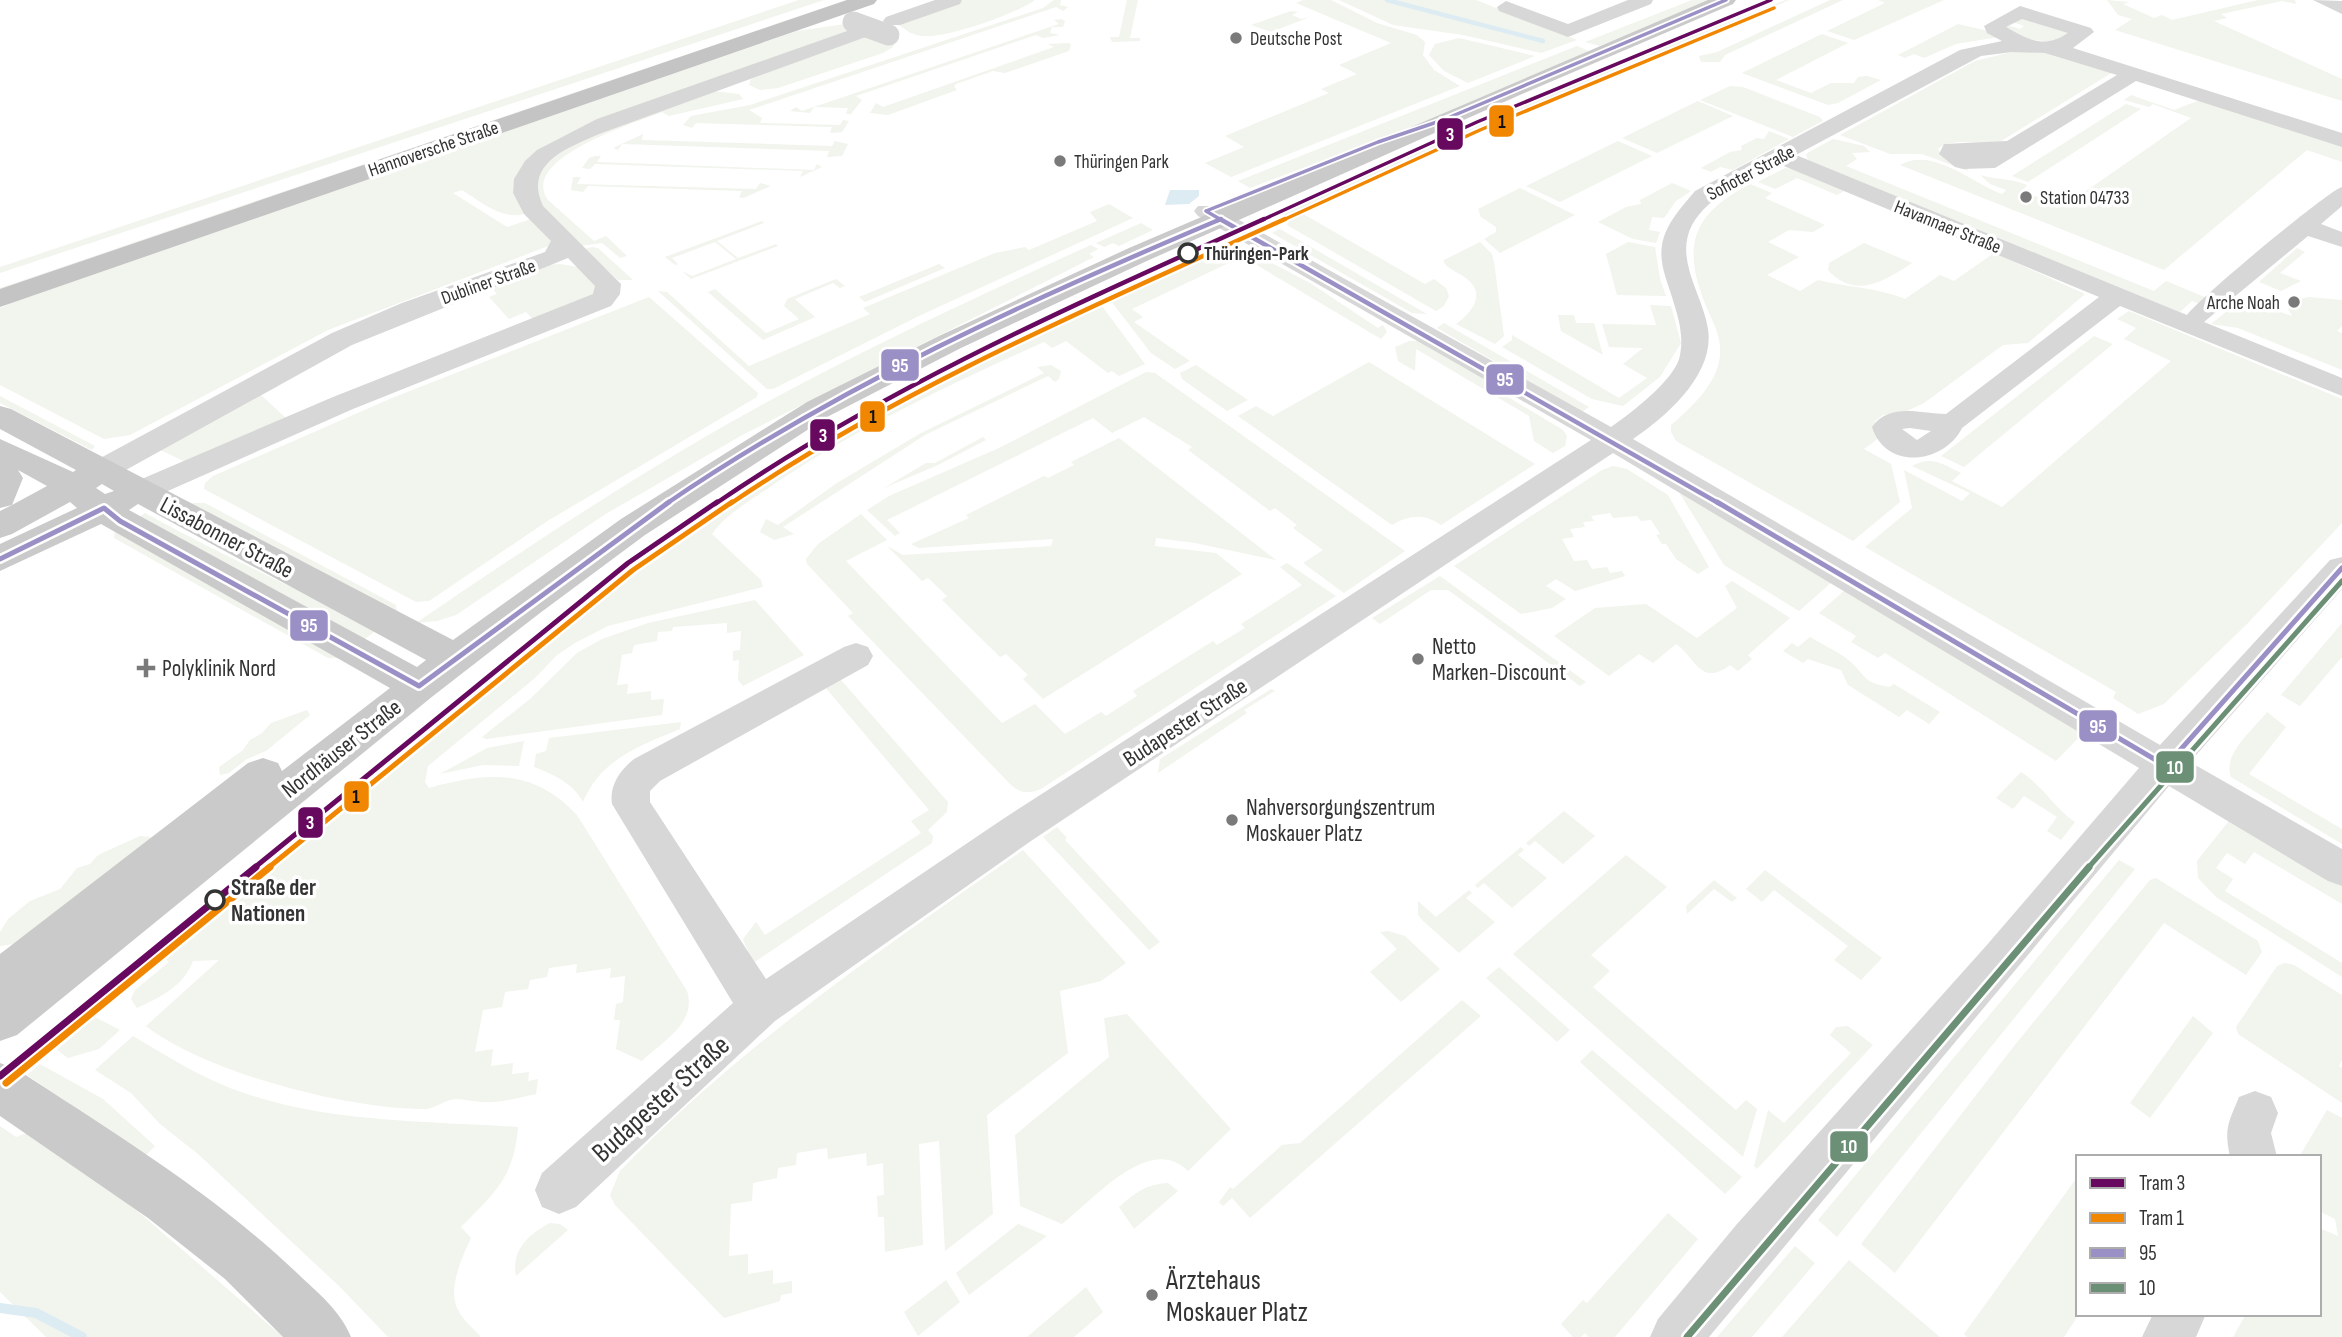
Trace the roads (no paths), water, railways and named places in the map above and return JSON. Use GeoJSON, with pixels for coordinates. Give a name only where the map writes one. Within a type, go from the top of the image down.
{"type":"FeatureCollection","features":[{"type":"Feature","properties":{"kind":"highway","name":"Hannoversche Straße"},"geometry":{"type":"LineString","coordinates":[[38,277],[834,0]]}},
{"type":"Feature","properties":{"kind":"highway","name":"Hannoversche Straße"},"geometry":{"type":"LineString","coordinates":[[0,281],[38,277],[768,33],[822,23],[879,19]]}},
{"type":"Feature","properties":{"kind":"highway"},"geometry":{"type":"LineString","coordinates":[[0,300],[38,277]]}},
{"type":"Feature","properties":{"kind":"main road","name":"Nordhäuser Straße"},"geometry":{"type":"LineString","coordinates":[[0,1018],[18,980],[443,652],[818,409],[1214,215],[1726,0]]}},
{"type":"Feature","properties":{"kind":"main road","name":"Lissabonner Straße"},"geometry":{"type":"LineString","coordinates":[[0,416],[104,469],[443,652]]}},
{"type":"Feature","properties":{"kind":"main road","name":"Lissabonner Straße"},"geometry":{"type":"LineString","coordinates":[[0,449],[73,486],[127,524],[407,679]]}},
{"type":"Feature","properties":{"kind":"main road"},"geometry":{"type":"LineString","coordinates":[[0,468],[6,478],[0,497]]}},
{"type":"Feature","properties":{"kind":"main road","name":"Dubliner Straße"},"geometry":{"type":"LineString","coordinates":[[0,526],[104,469]]}},
{"type":"Feature","properties":{"kind":"main road"},"geometry":{"type":"LineString","coordinates":[[0,559],[141,491]]}},
{"type":"Feature","properties":{"kind":"main road"},"geometry":{"type":"LineString","coordinates":[[0,1087],[167,1199],[244,1260],[323,1337]]}},
{"type":"Feature","properties":{"kind":"street","name":"Dubliner Straße"},"geometry":{"type":"LineString","coordinates":[[104,469],[342,339],[411,309],[554,257],[562,251],[563,240],[532,209],[523,191],[529,171],[553,149],[605,124],[879,19],[953,0]]}},
{"type":"Feature","properties":{"kind":"street"},"geometry":{"type":"LineString","coordinates":[[1506,7],[1568,31],[1644,0]]}},
{"type":"Feature","properties":{"kind":"street"},"geometry":{"type":"LineString","coordinates":[[2322,0],[2342,8]]}},
{"type":"Feature","properties":{"kind":"street","name":"Sofioter Straße"},"geometry":{"type":"LineString","coordinates":[[2023,45],[1994,29],[1994,26],[2020,12],[2084,32],[2057,49]]}},
{"type":"Feature","properties":{"kind":"street","name":"Sofioter Straße"},"geometry":{"type":"LineString","coordinates":[[1612,439],[1655,407],[1686,373],[1694,358],[1695,329],[1676,271],[1674,247],[1680,225],[1703,196],[1967,54],[2023,45],[2057,49],[2342,140]]}},
{"type":"Feature","properties":{"kind":"street"},"geometry":{"type":"LineString","coordinates":[[2009,148],[2134,73]]}},
{"type":"Feature","properties":{"kind":"street","name":"Havannaer Straße"},"geometry":{"type":"LineString","coordinates":[[1779,156],[2342,388]]}},
{"type":"Feature","properties":{"kind":"street"},"geometry":{"type":"LineString","coordinates":[[2200,315],[2342,194]]}},
{"type":"Feature","properties":{"kind":"street"},"geometry":{"type":"LineString","coordinates":[[1214,215],[1612,439],[2342,869]]}},
{"type":"Feature","properties":{"kind":"street"},"geometry":{"type":"LineString","coordinates":[[2303,226],[2342,240]]}},
{"type":"Feature","properties":{"kind":"street"},"geometry":{"type":"LineString","coordinates":[[141,491],[343,402],[602,300],[607,293],[608,284],[563,240]]}},
{"type":"Feature","properties":{"kind":"street"},"geometry":{"type":"LineString","coordinates":[[1949,425],[2117,296]]}},
{"type":"Feature","properties":{"kind":"street","name":"Budapester Straße"},"geometry":{"type":"LineString","coordinates":[[559,1190],[760,1007],[1017,830],[1432,560],[1612,439]]}},
{"type":"Feature","properties":{"kind":"street"},"geometry":{"type":"LineString","coordinates":[[1676,1337],[1754,1241],[2001,959],[2132,802],[2342,568]]}},
{"type":"Feature","properties":{"kind":"street"},"geometry":{"type":"LineString","coordinates":[[760,1007],[628,797],[630,790],[647,770],[856,656]]}},
{"type":"Feature","properties":{"kind":"street"},"geometry":{"type":"LineString","coordinates":[[2168,1337],[2180,1316]]}},
{"type":"Feature","properties":{"kind":"waterway"},"geometry":{"type":"LineString","coordinates":[[1387,0],[1543,41]]}},
{"type":"Feature","properties":{"kind":"waterway"},"geometry":{"type":"LineString","coordinates":[[0,1308],[36,1313],[82,1337]]}},
{"type":"Feature","properties":{"kind":"tram line","name":"3"},"geometry":{"type":"LineString","coordinates":[[0,1076],[628,563],[779,460],[894,394],[1070,307],[1477,122],[1771,0]]}},
{"type":"Feature","properties":{"kind":"tram line","name":"1"},"geometry":{"type":"LineString","coordinates":[[6,1083],[633,570],[784,467],[898,402],[1074,315],[1480,130],[1774,8]]}},
{"type":"Feature","properties":{"kind":"place","name":"Deutsche Post"},"geometry":{"type":"Point","coordinates":[1236,38]}},
{"type":"Feature","properties":{"kind":"place","name":"Thüringen Park"},"geometry":{"type":"Point","coordinates":[1060,161]}},
{"type":"Feature","properties":{"kind":"place","name":"Station 04733"},"geometry":{"type":"Point","coordinates":[2026,197]}},
{"type":"Feature","properties":{"kind":"place","name":"Thüringen-Park"},"geometry":{"type":"Point","coordinates":[1188,253]}},
{"type":"Feature","properties":{"kind":"place","name":"Arche Noah"},"geometry":{"type":"Point","coordinates":[2294,302]}},
{"type":"Feature","properties":{"kind":"place","name":"Netto Marken-Discount"},"geometry":{"type":"Point","coordinates":[1418,659]}},
{"type":"Feature","properties":{"kind":"place","name":"Polyklinik Nord"},"geometry":{"type":"Point","coordinates":[146,668]}},
{"type":"Feature","properties":{"kind":"place","name":"Nahversorgungszentrum Moskauer Platz"},"geometry":{"type":"Point","coordinates":[1232,820]}},
{"type":"Feature","properties":{"kind":"place","name":"Straße der Nationen"},"geometry":{"type":"Point","coordinates":[215,900]}},
{"type":"Feature","properties":{"kind":"place","name":"Ärztehaus Moskauer Platz"},"geometry":{"type":"Point","coordinates":[1152,1295]}}]}
